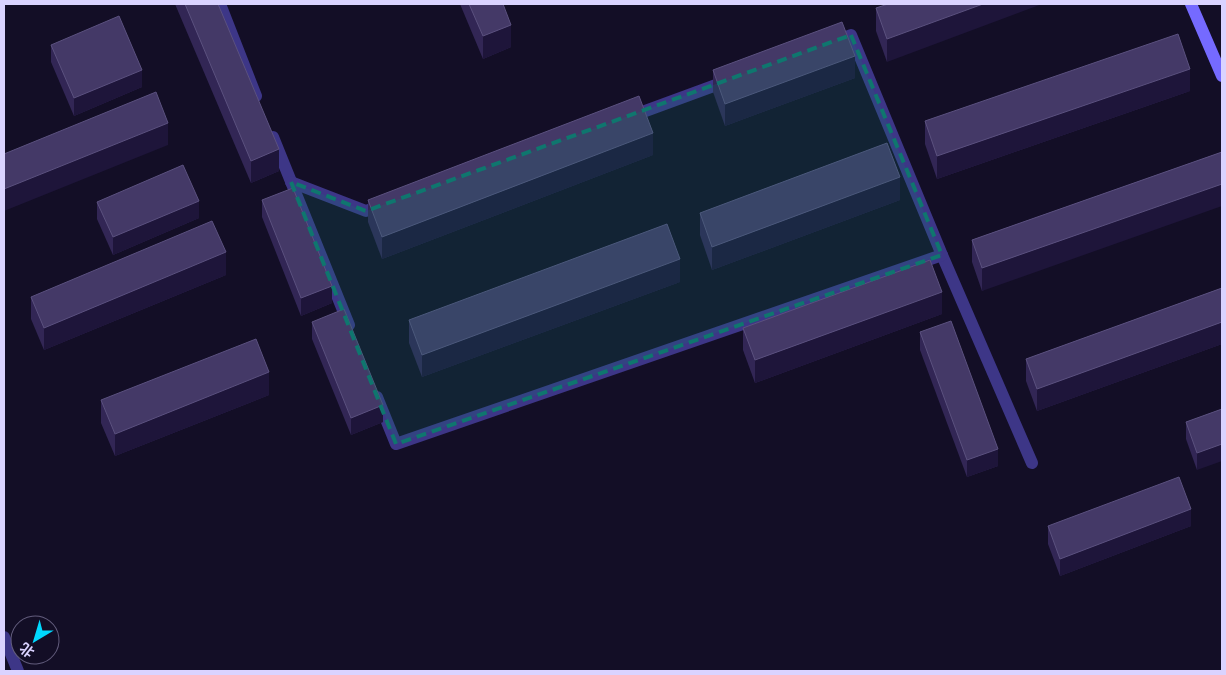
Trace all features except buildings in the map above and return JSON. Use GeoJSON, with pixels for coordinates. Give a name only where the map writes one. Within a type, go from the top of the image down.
{"type":"FeatureCollection","features":[{"type":"Feature","properties":{"kind":"street"},"geometry":{"type":"LineString","coordinates":[[220,4],[262,110]]}},
{"type":"Feature","properties":{"kind":"street"},"geometry":{"type":"LineString","coordinates":[[1191,4],[1222,76]]}},
{"type":"Feature","properties":{"kind":"street"},"geometry":{"type":"LineString","coordinates":[[824,45],[851,35],[942,255],[1032,463]]}},
{"type":"Feature","properties":{"kind":"street"},"geometry":{"type":"LineString","coordinates":[[613,123],[742,76]]}},
{"type":"Feature","properties":{"kind":"street"},"geometry":{"type":"LineString","coordinates":[[270,128],[353,335]]}},
{"type":"Feature","properties":{"kind":"street"},"geometry":{"type":"LineString","coordinates":[[291,182],[366,211],[393,201]]}},
{"type":"Feature","properties":{"kind":"street"},"geometry":{"type":"LineString","coordinates":[[374,390],[396,444],[942,255]]}},
{"type":"Feature","properties":{"kind":"street"},"geometry":{"type":"LineString","coordinates":[[4,638],[18,671]]}},
{"type":"Feature","properties":{"kind":"highlighted area"},"geometry":{"type":"Polygon","coordinates":[[[851,35],[942,255],[396,444],[291,182],[366,211],[851,35]]]}}]}
